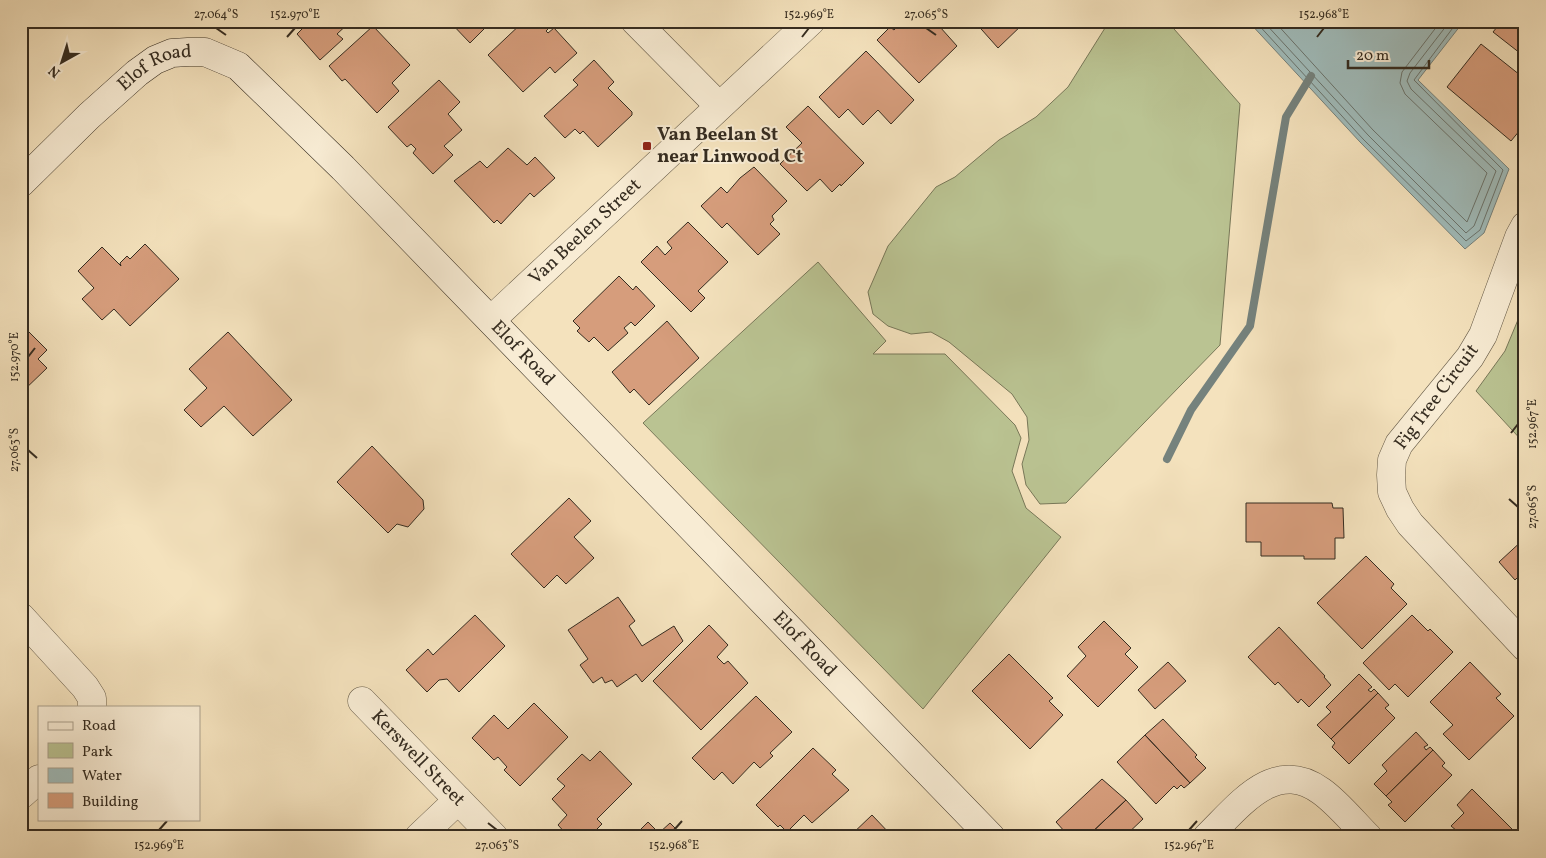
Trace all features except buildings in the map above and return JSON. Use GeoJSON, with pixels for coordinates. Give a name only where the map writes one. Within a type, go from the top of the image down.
{"type":"FeatureCollection","features":[{"type":"Feature","properties":{"kind":"street"},"geometry":{"type":"LineString","coordinates":[[636,21],[719,106]]}},
{"type":"Feature","properties":{"kind":"street","name":"Van Beelen Street"},"geometry":{"type":"LineString","coordinates":[[491,320],[811,21]]}},
{"type":"Feature","properties":{"kind":"street","name":"Elof Road"},"geometry":{"type":"LineString","coordinates":[[21,183],[89,116],[154,60],[172,53],[206,52],[222,57],[249,76],[491,320],[992,837]]}},
{"type":"Feature","properties":{"kind":"street","name":"Fig Tree Circuit"},"geometry":{"type":"LineString","coordinates":[[1525,226],[1518,237],[1483,335],[1470,357],[1399,444],[1392,460],[1391,475],[1392,492],[1410,524],[1525,647]]}},
{"type":"Feature","properties":{"kind":"street"},"geometry":{"type":"LineString","coordinates":[[21,617],[85,687],[92,698],[92,706]]}},
{"type":"Feature","properties":{"kind":"street","name":"Kerswell Street"},"geometry":{"type":"LineString","coordinates":[[362,702],[494,837]]}},
{"type":"Feature","properties":{"kind":"street"},"geometry":{"type":"LineString","coordinates":[[1207,837],[1250,795],[1269,782],[1286,778],[1306,781],[1323,792],[1368,837]]}},
{"type":"Feature","properties":{"kind":"street"},"geometry":{"type":"LineString","coordinates":[[21,796],[38,780]]}},
{"type":"Feature","properties":{"kind":"street"},"geometry":{"type":"LineString","coordinates":[[420,837],[458,800]]}},
{"type":"Feature","properties":{"kind":"green space"},"geometry":{"type":"Polygon","coordinates":[[[1100,21],[1167,21],[1240,104],[1220,345],[1066,503],[1040,504],[1026,485],[1022,464],[1029,440],[1027,417],[1012,394],[949,342],[931,332],[911,334],[888,326],[873,314],[868,292],[888,246],[936,187],[955,177],[999,140],[1036,117],[1068,87],[1105,28],[1100,21]]]}},
{"type":"Feature","properties":{"kind":"green space"},"geometry":{"type":"Polygon","coordinates":[[[818,262],[886,341],[873,354],[945,354],[1015,425],[1021,438],[1012,471],[1026,508],[1061,537],[923,709],[643,423],[818,262]]]}},
{"type":"Feature","properties":{"kind":"green space"},"geometry":{"type":"Polygon","coordinates":[[[1525,303],[1525,444],[1476,391],[1505,351],[1525,303]]]}},
{"type":"Feature","properties":{"kind":"water"},"geometry":{"type":"Polygon","coordinates":[[[1248,21],[1464,21],[1418,80],[1509,169],[1484,233],[1465,249],[1360,142],[1248,21]]]}},
{"type":"Feature","properties":{"kind":"waterway"},"geometry":{"type":"LineString","coordinates":[[1167,459],[1191,410],[1250,326],[1286,117],[1311,76]]}},
{"type":"Feature","properties":{"kind":"place","name":"Van Beelan St near Linwood Ct"},"geometry":{"type":"Point","coordinates":[647,146]}}]}
